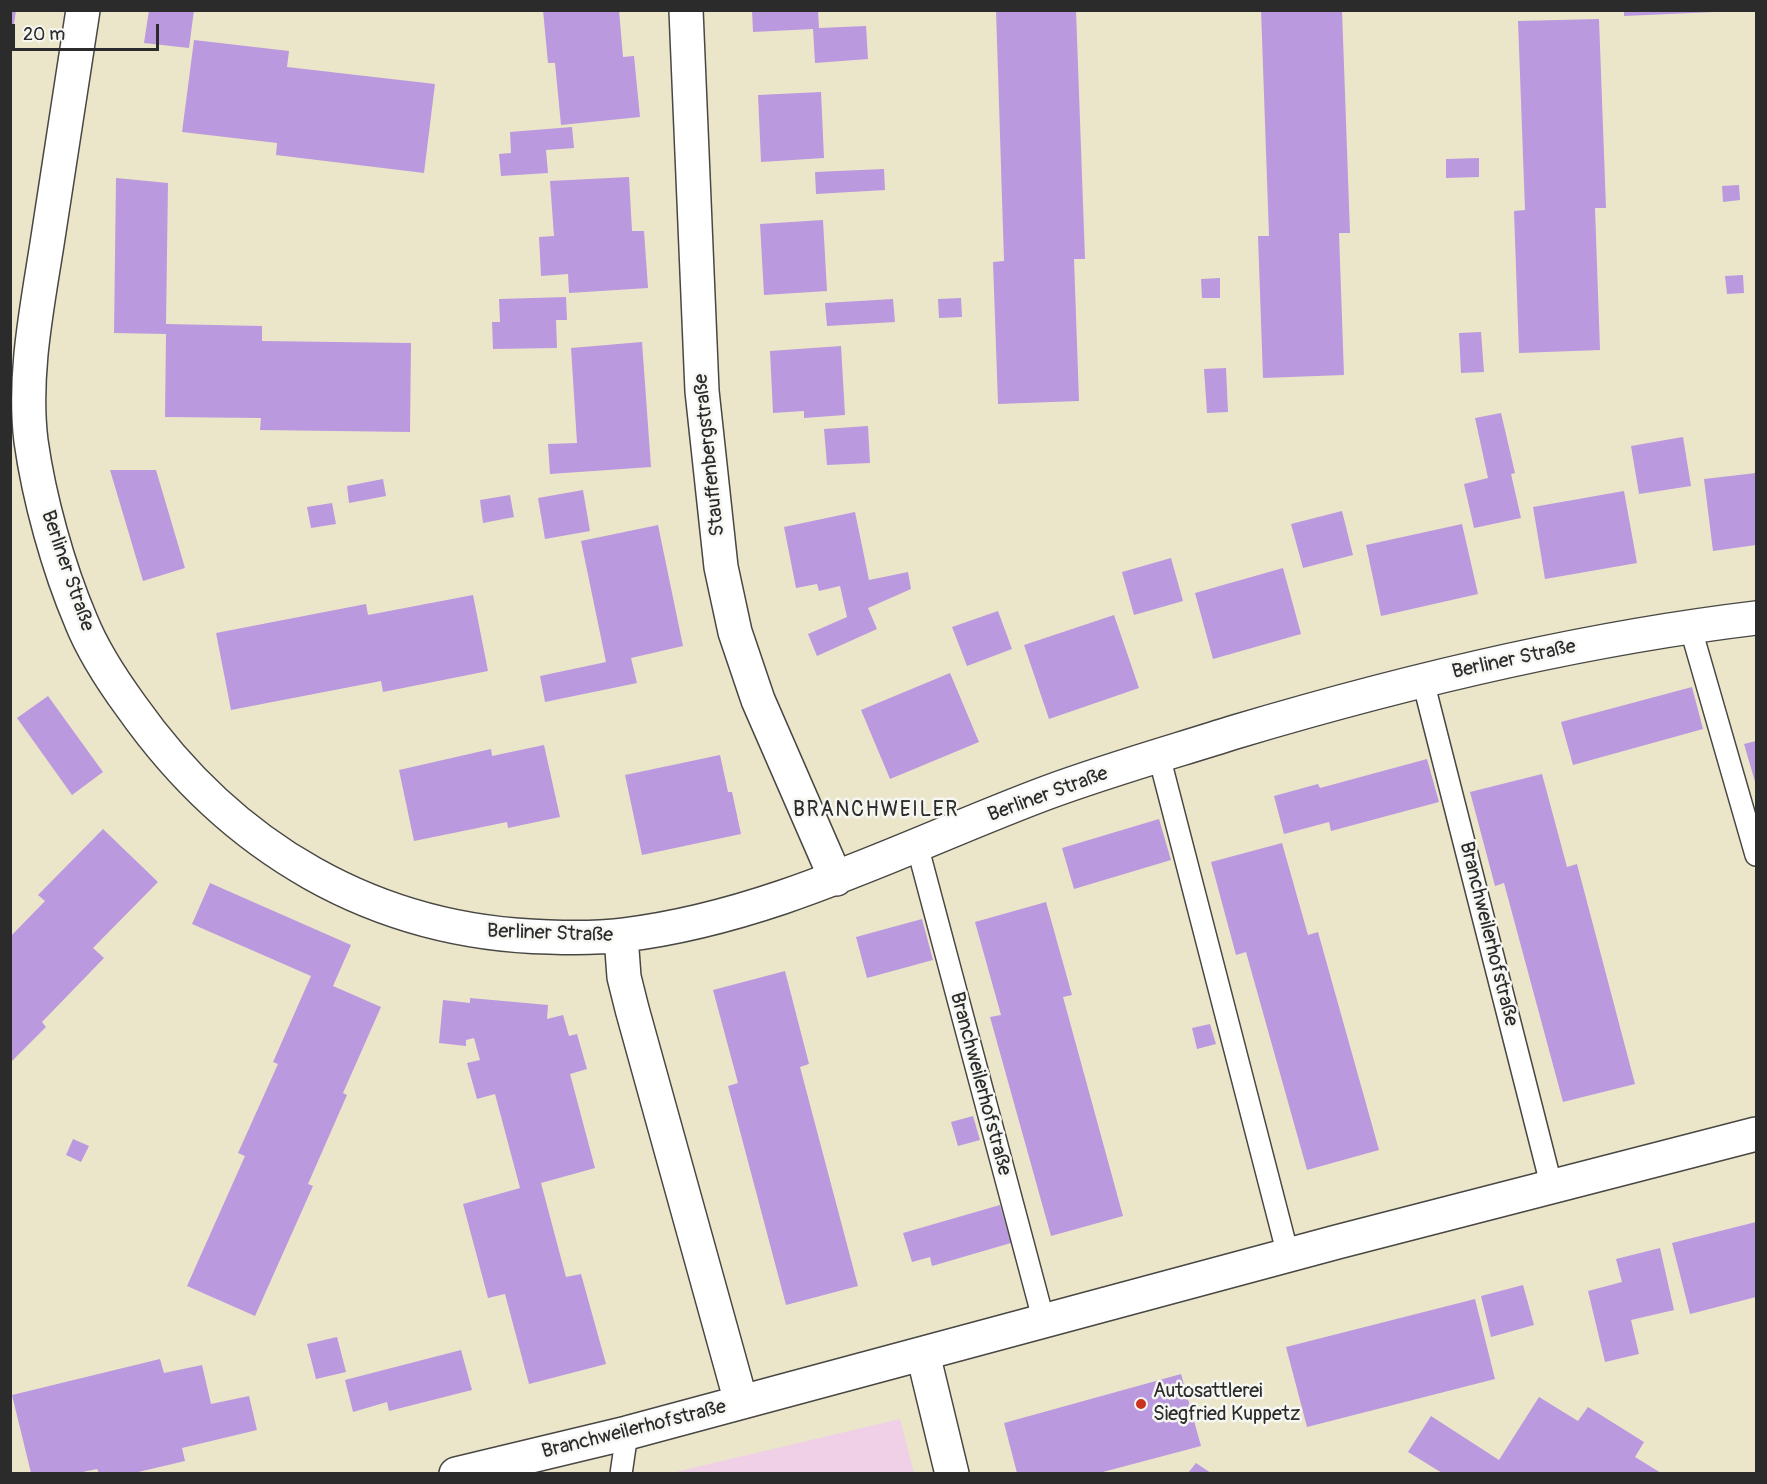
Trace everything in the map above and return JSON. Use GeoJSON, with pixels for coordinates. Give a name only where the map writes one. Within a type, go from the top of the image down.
{"type":"FeatureCollection","features":[{"type":"Feature","properties":{"kind":"street","name":"Berliner Straße"},"geometry":{"type":"LineString","coordinates":[[83,10],[37,307],[29,379],[31,439],[44,503],[62,568],[82,625],[112,680],[151,735],[186,775],[225,813],[269,847],[322,880],[376,904],[484,933],[573,938],[621,936],[691,924],[764,904],[836,879],[1049,792],[1308,710],[1558,649],[1690,626],[1756,618]]}},
{"type":"Feature","properties":{"kind":"street","name":"Stauffenbergstraße"},"geometry":{"type":"LineString","coordinates":[[686,10],[702,391],[722,567],[735,632],[758,700],[836,879]]}},
{"type":"Feature","properties":{"kind":"street","name":"Branchweilerhofstraße"},"geometry":{"type":"LineString","coordinates":[[621,936],[624,977],[632,1009],[741,1402]]}},
{"type":"Feature","properties":{"kind":"street","name":"Branchweilerhofstraße"},"geometry":{"type":"LineString","coordinates":[[456,1473],[627,1433],[1288,1255],[1756,1134]]}},
{"type":"Feature","properties":{"kind":"street"},"geometry":{"type":"LineString","coordinates":[[923,1354],[952,1473]]}},
{"type":"Feature","properties":{"kind":"lane"},"geometry":{"type":"LineString","coordinates":[[1690,626],[1756,855]]}},
{"type":"Feature","properties":{"kind":"lane","name":"Branchweilerhofstraße"},"geometry":{"type":"LineString","coordinates":[[1423,681],[1552,1188]]}},
{"type":"Feature","properties":{"kind":"lane"},"geometry":{"type":"LineString","coordinates":[[1159,756],[1288,1255]]}},
{"type":"Feature","properties":{"kind":"lane","name":"Branchweilerhofstraße"},"geometry":{"type":"LineString","coordinates":[[917,845],[1044,1322]]}},
{"type":"Feature","properties":{"kind":"lane"},"geometry":{"type":"LineString","coordinates":[[621,1473],[627,1433]]}},
{"type":"Feature","properties":{"kind":"shaded area"},"geometry":{"type":"Polygon","coordinates":[[[900,1419],[914,1473],[671,1473],[900,1419]]]}},
{"type":"Feature","properties":{"kind":"building"},"geometry":{"type":"Polygon","coordinates":[[[10,10],[16,10],[12,39],[10,39],[10,10]]]}},
{"type":"Feature","properties":{"kind":"building"},"geometry":{"type":"Polygon","coordinates":[[[149,10],[194,10],[189,48],[144,43],[149,10]]]}},
{"type":"Feature","properties":{"kind":"building"},"geometry":{"type":"Polygon","coordinates":[[[543,10],[619,10],[623,57],[634,56],[640,117],[561,125],[555,63],[548,63],[543,10]]]}},
{"type":"Feature","properties":{"kind":"building"},"geometry":{"type":"Polygon","coordinates":[[[752,10],[818,10],[819,28],[866,26],[868,59],[815,63],[813,29],[753,32],[752,10]]]}},
{"type":"Feature","properties":{"kind":"building"},"geometry":{"type":"Polygon","coordinates":[[[996,10],[1076,10],[1085,259],[1074,259],[1079,401],[998,404],[993,262],[1004,261],[996,10]]]}},
{"type":"Feature","properties":{"kind":"building"},"geometry":{"type":"Polygon","coordinates":[[[1261,10],[1342,10],[1350,233],[1339,233],[1344,375],[1263,378],[1258,236],[1269,236],[1261,10]]]}},
{"type":"Feature","properties":{"kind":"building"},"geometry":{"type":"Polygon","coordinates":[[[1624,10],[1715,10],[1715,12],[1624,16],[1624,10]]]}},
{"type":"Feature","properties":{"kind":"building"},"geometry":{"type":"Polygon","coordinates":[[[1599,19],[1606,208],[1595,208],[1600,350],[1519,353],[1514,211],[1525,210],[1518,21],[1599,19]]]}},
{"type":"Feature","properties":{"kind":"building"},"geometry":{"type":"Polygon","coordinates":[[[194,40],[289,51],[287,67],[435,84],[424,173],[276,155],[277,143],[182,132],[194,40]]]}},
{"type":"Feature","properties":{"kind":"building"},"geometry":{"type":"Polygon","coordinates":[[[821,92],[824,158],[761,162],[758,95],[821,92]]]}},
{"type":"Feature","properties":{"kind":"building"},"geometry":{"type":"Polygon","coordinates":[[[572,127],[574,148],[546,150],[548,173],[501,176],[499,154],[511,153],[510,132],[572,127]]]}},
{"type":"Feature","properties":{"kind":"building"},"geometry":{"type":"Polygon","coordinates":[[[1479,158],[1479,177],[1446,178],[1446,159],[1479,158]]]}},
{"type":"Feature","properties":{"kind":"building"},"geometry":{"type":"Polygon","coordinates":[[[884,169],[885,190],[816,194],[815,172],[884,169]]]}},
{"type":"Feature","properties":{"kind":"building"},"geometry":{"type":"Polygon","coordinates":[[[629,177],[632,231],[644,231],[648,288],[569,293],[568,274],[541,276],[539,237],[554,236],[550,181],[629,177]]]}},
{"type":"Feature","properties":{"kind":"building"},"geometry":{"type":"Polygon","coordinates":[[[116,178],[168,183],[166,324],[262,326],[262,341],[411,343],[410,432],[260,430],[261,418],[165,417],[166,334],[114,333],[116,178]]]}},
{"type":"Feature","properties":{"kind":"building"},"geometry":{"type":"Polygon","coordinates":[[[1739,185],[1740,200],[1723,202],[1722,186],[1739,185]]]}},
{"type":"Feature","properties":{"kind":"building"},"geometry":{"type":"Polygon","coordinates":[[[823,220],[827,291],[764,295],[760,224],[823,220]]]}},
{"type":"Feature","properties":{"kind":"building"},"geometry":{"type":"Polygon","coordinates":[[[1743,275],[1744,293],[1727,294],[1725,276],[1743,275]]]}},
{"type":"Feature","properties":{"kind":"building"},"geometry":{"type":"Polygon","coordinates":[[[1220,278],[1220,298],[1202,298],[1201,279],[1220,278]]]}},
{"type":"Feature","properties":{"kind":"building"},"geometry":{"type":"Polygon","coordinates":[[[566,297],[567,320],[556,320],[557,348],[493,349],[492,322],[500,322],[499,299],[566,297]]]}},
{"type":"Feature","properties":{"kind":"building"},"geometry":{"type":"Polygon","coordinates":[[[961,298],[962,317],[939,318],[938,299],[961,298]]]}},
{"type":"Feature","properties":{"kind":"building"},"geometry":{"type":"Polygon","coordinates":[[[893,299],[895,322],[827,326],[825,303],[893,299]]]}},
{"type":"Feature","properties":{"kind":"building"},"geometry":{"type":"Polygon","coordinates":[[[1481,332],[1484,372],[1461,373],[1459,333],[1481,332]]]}},
{"type":"Feature","properties":{"kind":"building"},"geometry":{"type":"Polygon","coordinates":[[[642,342],[651,467],[550,474],[548,444],[577,443],[571,348],[642,342]]]}},
{"type":"Feature","properties":{"kind":"building"},"geometry":{"type":"Polygon","coordinates":[[[841,346],[845,415],[804,418],[804,411],[773,413],[770,351],[841,346]]]}},
{"type":"Feature","properties":{"kind":"building"},"geometry":{"type":"Polygon","coordinates":[[[1226,368],[1228,412],[1207,413],[1204,369],[1226,368]]]}},
{"type":"Feature","properties":{"kind":"building"},"geometry":{"type":"Polygon","coordinates":[[[1501,413],[1515,473],[1511,474],[1521,518],[1474,528],[1464,484],[1488,478],[1475,418],[1501,413]]]}},
{"type":"Feature","properties":{"kind":"building"},"geometry":{"type":"Polygon","coordinates":[[[868,426],[870,463],[827,465],[824,429],[868,426]]]}},
{"type":"Feature","properties":{"kind":"building"},"geometry":{"type":"Polygon","coordinates":[[[1683,437],[1691,486],[1639,494],[1631,446],[1683,437]]]}},
{"type":"Feature","properties":{"kind":"building"},"geometry":{"type":"Polygon","coordinates":[[[110,470],[156,470],[185,568],[143,581],[110,470]]]}},
{"type":"Feature","properties":{"kind":"building"},"geometry":{"type":"Polygon","coordinates":[[[1756,473],[1756,545],[1713,551],[1704,479],[1756,473]]]}},
{"type":"Feature","properties":{"kind":"building"},"geometry":{"type":"Polygon","coordinates":[[[383,479],[386,496],[349,503],[347,486],[383,479]]]}},
{"type":"Feature","properties":{"kind":"building"},"geometry":{"type":"Polygon","coordinates":[[[583,490],[590,531],[545,539],[538,498],[583,490]]]}},
{"type":"Feature","properties":{"kind":"building"},"geometry":{"type":"Polygon","coordinates":[[[1624,491],[1637,563],[1545,579],[1533,507],[1624,491]]]}},
{"type":"Feature","properties":{"kind":"building"},"geometry":{"type":"Polygon","coordinates":[[[510,495],[514,517],[483,523],[480,500],[510,495]]]}},
{"type":"Feature","properties":{"kind":"building"},"geometry":{"type":"Polygon","coordinates":[[[332,503],[336,524],[311,528],[307,507],[332,503]]]}},
{"type":"Feature","properties":{"kind":"building"},"geometry":{"type":"Polygon","coordinates":[[[1342,511],[1353,555],[1303,568],[1291,524],[1342,511]]]}},
{"type":"Feature","properties":{"kind":"building"},"geometry":{"type":"Polygon","coordinates":[[[855,512],[869,580],[908,572],[911,589],[868,608],[877,629],[817,656],[808,634],[847,617],[840,586],[819,591],[817,584],[796,588],[784,527],[855,512]]]}},
{"type":"Feature","properties":{"kind":"building"},"geometry":{"type":"Polygon","coordinates":[[[1462,524],[1478,594],[1381,616],[1366,545],[1462,524]]]}},
{"type":"Feature","properties":{"kind":"building"},"geometry":{"type":"Polygon","coordinates":[[[658,525],[683,646],[631,658],[637,683],[545,702],[540,676],[606,662],[581,541],[658,525]]]}},
{"type":"Feature","properties":{"kind":"building"},"geometry":{"type":"Polygon","coordinates":[[[1171,558],[1183,601],[1134,615],[1122,572],[1171,558]]]}},
{"type":"Feature","properties":{"kind":"building"},"geometry":{"type":"Polygon","coordinates":[[[1283,568],[1301,634],[1213,659],[1195,593],[1283,568]]]}},
{"type":"Feature","properties":{"kind":"building"},"geometry":{"type":"Polygon","coordinates":[[[473,595],[488,671],[383,692],[381,681],[231,710],[216,633],[366,604],[368,615],[473,595]]]}},
{"type":"Feature","properties":{"kind":"building"},"geometry":{"type":"Polygon","coordinates":[[[998,611],[1012,649],[967,666],[952,627],[998,611]]]}},
{"type":"Feature","properties":{"kind":"building"},"geometry":{"type":"Polygon","coordinates":[[[1114,615],[1139,688],[1049,719],[1024,645],[1114,615]]]}},
{"type":"Feature","properties":{"kind":"building"},"geometry":{"type":"Polygon","coordinates":[[[950,673],[979,742],[890,779],[861,710],[950,673]]]}},
{"type":"Feature","properties":{"kind":"building"},"geometry":{"type":"Polygon","coordinates":[[[1692,687],[1703,729],[1573,765],[1561,722],[1692,687]]]}},
{"type":"Feature","properties":{"kind":"building"},"geometry":{"type":"Polygon","coordinates":[[[48,696],[103,772],[72,795],[17,718],[48,696]]]}},
{"type":"Feature","properties":{"kind":"building"},"geometry":{"type":"Polygon","coordinates":[[[1756,741],[1756,785],[1744,744],[1756,741]]]}},
{"type":"Feature","properties":{"kind":"building"},"geometry":{"type":"Polygon","coordinates":[[[544,745],[560,817],[508,828],[507,822],[414,841],[399,770],[491,749],[492,756],[544,745]]]}},
{"type":"Feature","properties":{"kind":"building"},"geometry":{"type":"Polygon","coordinates":[[[720,755],[728,792],[732,792],[741,834],[642,855],[625,775],[720,755]]]}},
{"type":"Feature","properties":{"kind":"building"},"geometry":{"type":"Polygon","coordinates":[[[1427,759],[1439,802],[1331,831],[1329,822],[1284,834],[1274,796],[1318,784],[1320,788],[1427,759]]]}},
{"type":"Feature","properties":{"kind":"building"},"geometry":{"type":"Polygon","coordinates":[[[1542,774],[1567,867],[1577,864],[1635,1084],[1563,1102],[1504,883],[1495,886],[1470,792],[1542,774]]]}},
{"type":"Feature","properties":{"kind":"building"},"geometry":{"type":"Polygon","coordinates":[[[1159,819],[1171,860],[1074,889],[1062,848],[1159,819]]]}},
{"type":"Feature","properties":{"kind":"building"},"geometry":{"type":"Polygon","coordinates":[[[103,829],[158,882],[93,948],[104,958],[42,1022],[46,1027],[10,1063],[10,937],[45,901],[38,895],[103,829]]]}},
{"type":"Feature","properties":{"kind":"building"},"geometry":{"type":"Polygon","coordinates":[[[1282,843],[1308,935],[1318,932],[1379,1150],[1307,1170],[1246,952],[1236,955],[1211,862],[1282,843]]]}},
{"type":"Feature","properties":{"kind":"building"},"geometry":{"type":"Polygon","coordinates":[[[210,883],[351,945],[333,986],[381,1007],[343,1093],[347,1095],[308,1184],[313,1186],[255,1316],[187,1286],[245,1156],[238,1153],[278,1064],[273,1062],[311,976],[192,924],[210,883]]]}},
{"type":"Feature","properties":{"kind":"building"},"geometry":{"type":"Polygon","coordinates":[[[1046,902],[1072,995],[1063,997],[1123,1216],[1051,1236],[990,1017],[1001,1015],[975,922],[1046,902]]]}},
{"type":"Feature","properties":{"kind":"building"},"geometry":{"type":"Polygon","coordinates":[[[922,919],[933,960],[867,978],[856,937],[922,919]]]}},
{"type":"Feature","properties":{"kind":"building"},"geometry":{"type":"Polygon","coordinates":[[[785,971],[809,1064],[800,1067],[858,1286],[786,1305],[728,1086],[738,1083],[713,990],[785,971]]]}},
{"type":"Feature","properties":{"kind":"building"},"geometry":{"type":"Polygon","coordinates":[[[470,998],[548,1005],[547,1019],[563,1015],[569,1036],[577,1034],[587,1069],[570,1074],[595,1168],[541,1183],[566,1277],[581,1274],[606,1364],[529,1384],[505,1294],[488,1298],[463,1204],[520,1188],[495,1094],[477,1099],[467,1063],[480,1060],[474,1038],[466,1040],[466,1046],[439,1043],[443,1000],[470,1003],[470,998]]]}},
{"type":"Feature","properties":{"kind":"building"},"geometry":{"type":"Polygon","coordinates":[[[1210,1024],[1216,1044],[1197,1049],[1192,1028],[1210,1024]]]}},
{"type":"Feature","properties":{"kind":"building"},"geometry":{"type":"Polygon","coordinates":[[[973,1116],[980,1140],[958,1146],[951,1122],[973,1116]]]}},
{"type":"Feature","properties":{"kind":"building"},"geometry":{"type":"Polygon","coordinates":[[[73,1139],[89,1146],[81,1162],[66,1155],[73,1139]]]}},
{"type":"Feature","properties":{"kind":"building"},"geometry":{"type":"Polygon","coordinates":[[[1000,1205],[1011,1243],[932,1266],[930,1257],[912,1262],[903,1233],[1000,1205]]]}},
{"type":"Feature","properties":{"kind":"building"},"geometry":{"type":"Polygon","coordinates":[[[1756,1222],[1756,1297],[1690,1314],[1672,1243],[1756,1222]]]}},
{"type":"Feature","properties":{"kind":"building"},"geometry":{"type":"Polygon","coordinates":[[[1660,1248],[1674,1310],[1631,1320],[1639,1354],[1605,1362],[1588,1291],[1622,1282],[1616,1259],[1660,1248]]]}},
{"type":"Feature","properties":{"kind":"building"},"geometry":{"type":"Polygon","coordinates":[[[1523,1285],[1534,1325],[1491,1337],[1481,1296],[1523,1285]]]}},
{"type":"Feature","properties":{"kind":"building"},"geometry":{"type":"Polygon","coordinates":[[[1475,1299],[1495,1379],[1307,1427],[1286,1347],[1475,1299]]]}},
{"type":"Feature","properties":{"kind":"building"},"geometry":{"type":"Polygon","coordinates":[[[337,1337],[346,1372],[316,1379],[307,1344],[337,1337]]]}},
{"type":"Feature","properties":{"kind":"building"},"geometry":{"type":"Polygon","coordinates":[[[461,1350],[472,1390],[389,1411],[387,1402],[353,1412],[345,1380],[461,1350]]]}},
{"type":"Feature","properties":{"kind":"building"},"geometry":{"type":"Polygon","coordinates":[[[160,1359],[164,1373],[202,1365],[211,1404],[249,1396],[257,1430],[182,1448],[185,1461],[134,1473],[99,1473],[97,1469],[78,1473],[31,1473],[12,1395],[160,1359]]]}},
{"type":"Feature","properties":{"kind":"building"},"geometry":{"type":"Polygon","coordinates":[[[1181,1374],[1201,1446],[1099,1473],[1017,1473],[1004,1423],[1181,1374]]]}},
{"type":"Feature","properties":{"kind":"building"},"geometry":{"type":"Polygon","coordinates":[[[1539,1397],[1578,1421],[1588,1407],[1644,1442],[1635,1457],[1661,1473],[1442,1473],[1408,1452],[1431,1416],[1499,1460],[1539,1397]]]}},
{"type":"Feature","properties":{"kind":"building"},"geometry":{"type":"Polygon","coordinates":[[[1196,1463],[1211,1473],[1188,1473],[1196,1463]]]}},
{"type":"Feature","properties":{"kind":"place","name":"Autosattlerei Siegfried Kuppetz"},"geometry":{"type":"Point","coordinates":[1141,1404]}},
{"type":"Feature","properties":{"kind":"district","name":"BRANCHWEILER"},"geometry":{"type":"Point","coordinates":[876,811]}}]}
